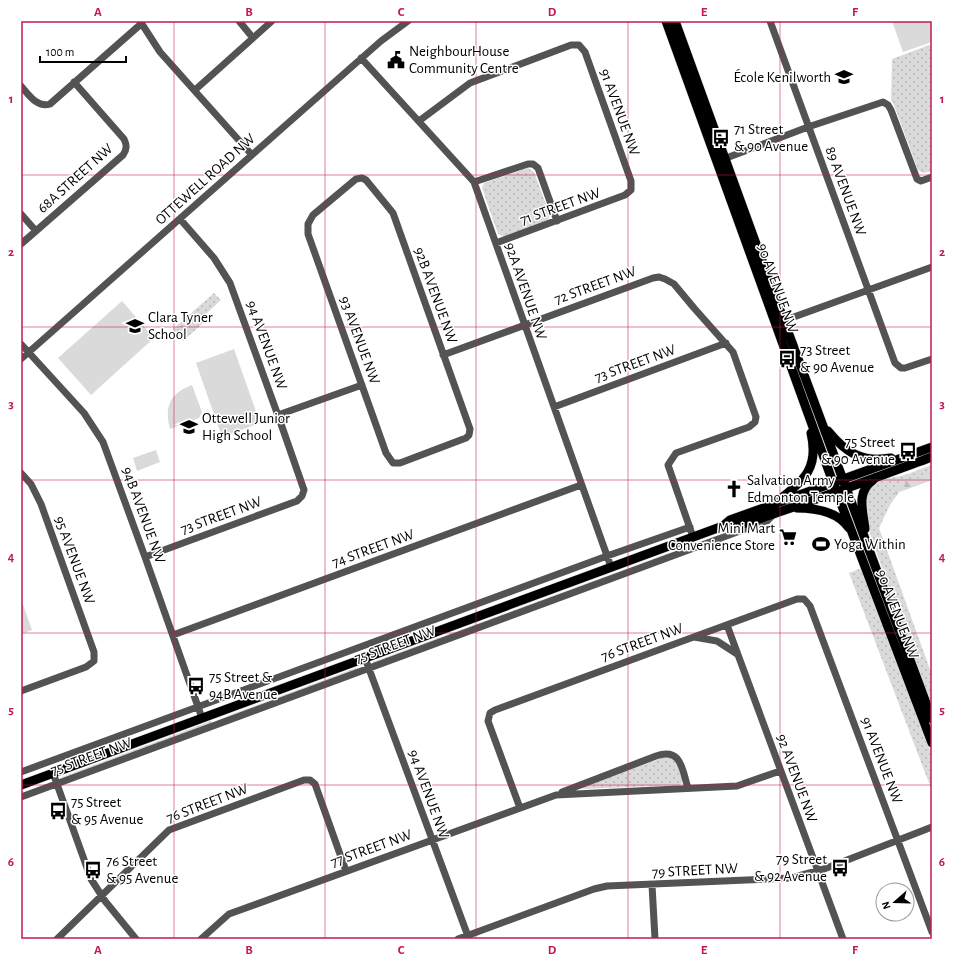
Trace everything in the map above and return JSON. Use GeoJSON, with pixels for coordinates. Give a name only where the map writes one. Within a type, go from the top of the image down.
{"type":"FeatureCollection","features":[{"type":"Feature","properties":{"kind":"main road","name":"90 AVENUE NW"},"geometry":{"type":"LineString","coordinates":[[666,21],[721,160],[780,322],[823,425],[932,719]]}},
{"type":"Feature","properties":{"kind":"main road","name":"90 AVENUE NW"},"geometry":{"type":"LineString","coordinates":[[676,21],[721,160]]}},
{"type":"Feature","properties":{"kind":"main road","name":"90 AVENUE NW"},"geometry":{"type":"LineString","coordinates":[[780,322],[805,405],[932,743]]}},
{"type":"Feature","properties":{"kind":"main road"},"geometry":{"type":"LineString","coordinates":[[773,509],[803,480],[812,462],[813,442],[805,405]]}},
{"type":"Feature","properties":{"kind":"main road"},"geometry":{"type":"LineString","coordinates":[[823,425],[838,444],[864,458],[882,460],[908,455]]}},
{"type":"Feature","properties":{"kind":"main road","name":"75 STREET NW"},"geometry":{"type":"LineString","coordinates":[[773,509],[791,508],[837,492],[844,484],[908,455],[932,447]]}},
{"type":"Feature","properties":{"kind":"main road","name":"75 STREET NW"},"geometry":{"type":"LineString","coordinates":[[21,785],[723,526],[730,520],[773,509],[834,483],[844,484],[876,478],[932,457]]}},
{"type":"Feature","properties":{"kind":"main road"},"geometry":{"type":"LineString","coordinates":[[867,544],[862,494],[865,486],[876,478]]}},
{"type":"Feature","properties":{"kind":"main road"},"geometry":{"type":"LineString","coordinates":[[791,508],[808,508],[829,513],[846,524],[855,537]]}},
{"type":"Feature","properties":{"kind":"street"},"geometry":{"type":"LineString","coordinates":[[239,21],[253,38]]}},
{"type":"Feature","properties":{"kind":"street"},"geometry":{"type":"LineString","coordinates":[[195,90],[272,21]]}},
{"type":"Feature","properties":{"kind":"street","name":"OTTEWELL ROAD NW"},"geometry":{"type":"LineString","coordinates":[[21,359],[381,41],[408,21]]}},
{"type":"Feature","properties":{"kind":"street","name":"89 AVENUE NW"},"geometry":{"type":"LineString","coordinates":[[770,21],[895,363],[901,368],[908,368],[932,359]]}},
{"type":"Feature","properties":{"kind":"street"},"geometry":{"type":"LineString","coordinates":[[21,86],[35,101],[44,105],[53,102],[140,22],[160,52],[252,155]]}},
{"type":"Feature","properties":{"kind":"street","name":"91 AVENUE NW"},"geometry":{"type":"LineString","coordinates":[[419,121],[470,83],[571,45],[578,45],[584,52],[631,181],[631,190]]}},
{"type":"Feature","properties":{"kind":"street","name":"92A AVENUE NW"},"geometry":{"type":"LineString","coordinates":[[362,58],[474,182],[611,567]]}},
{"type":"Feature","properties":{"kind":"street","name":"68A STREET NW"},"geometry":{"type":"LineString","coordinates":[[21,244],[123,154],[126,146],[121,135],[74,82]]}},
{"type":"Feature","properties":{"kind":"street"},"geometry":{"type":"LineString","coordinates":[[721,160],[808,127],[883,102],[888,105],[891,110],[917,179],[920,181],[932,177]]}},
{"type":"Feature","properties":{"kind":"street"},"geometry":{"type":"LineString","coordinates":[[474,182],[528,164],[533,164],[538,168],[557,221]]}},
{"type":"Feature","properties":{"kind":"street","name":"92B AVENUE NW"},"geometry":{"type":"LineString","coordinates":[[308,224],[313,215],[356,179],[362,178],[366,180],[393,213],[470,429],[466,438],[400,463],[392,463]]}},
{"type":"Feature","properties":{"kind":"street","name":"71 STREET NW"},"geometry":{"type":"LineString","coordinates":[[496,243],[625,196],[631,190]]}},
{"type":"Feature","properties":{"kind":"street"},"geometry":{"type":"LineString","coordinates":[[21,214],[36,231]]}},
{"type":"Feature","properties":{"kind":"street","name":"94 AVENUE NW"},"geometry":{"type":"LineString","coordinates":[[180,218],[214,258],[230,283],[302,484],[303,493]]}},
{"type":"Feature","properties":{"kind":"street","name":"93 AVENUE NW"},"geometry":{"type":"LineString","coordinates":[[308,224],[308,234],[386,454],[392,463]]}},
{"type":"Feature","properties":{"kind":"street"},"geometry":{"type":"LineString","coordinates":[[780,322],[932,266]]}},
{"type":"Feature","properties":{"kind":"street","name":"72 STREET NW"},"geometry":{"type":"LineString","coordinates":[[443,355],[653,278],[660,277],[665,278],[674,284],[726,343]]}},
{"type":"Feature","properties":{"kind":"street"},"geometry":{"type":"LineString","coordinates":[[693,537],[668,465],[671,459],[676,453],[748,427],[755,422],[756,416],[747,390],[733,352],[726,343]]}},
{"type":"Feature","properties":{"kind":"street","name":"73 STREET NW"},"geometry":{"type":"LineString","coordinates":[[554,407],[726,343]]}},
{"type":"Feature","properties":{"kind":"street","name":"94B AVENUE NW"},"geometry":{"type":"LineString","coordinates":[[21,344],[84,413],[98,433],[107,452],[202,718]]}},
{"type":"Feature","properties":{"kind":"street"},"geometry":{"type":"LineString","coordinates":[[278,415],[362,385]]}},
{"type":"Feature","properties":{"kind":"street","name":"95 AVENUE NW"},"geometry":{"type":"LineString","coordinates":[[21,473],[31,484],[41,504],[94,652],[94,661],[86,667],[21,691]]}},
{"type":"Feature","properties":{"kind":"street","name":"74 STREET NW"},"geometry":{"type":"LineString","coordinates":[[173,635],[582,485]]}},
{"type":"Feature","properties":{"kind":"street","name":"73 STREET NW"},"geometry":{"type":"LineString","coordinates":[[145,557],[297,501],[303,493]]}},
{"type":"Feature","properties":{"kind":"street","name":"75 STREET NW"},"geometry":{"type":"LineString","coordinates":[[21,797],[767,522],[773,509]]}},
{"type":"Feature","properties":{"kind":"street","name":"75 STREET NW"},"geometry":{"type":"LineString","coordinates":[[21,772],[607,556],[690,527]]}},
{"type":"Feature","properties":{"kind":"street","name":"76 STREET NW"},"geometry":{"type":"LineString","coordinates":[[520,808],[488,721],[490,713],[797,599],[804,600]]}},
{"type":"Feature","properties":{"kind":"street","name":"91 AVENUE NW"},"geometry":{"type":"LineString","coordinates":[[804,600],[810,606],[932,932]]}},
{"type":"Feature","properties":{"kind":"street","name":"92 AVENUE NW"},"geometry":{"type":"LineString","coordinates":[[726,625],[843,939]]}},
{"type":"Feature","properties":{"kind":"street"},"geometry":{"type":"LineString","coordinates":[[694,637],[717,641],[737,654]]}},
{"type":"Feature","properties":{"kind":"street","name":"94 AVENUE NW"},"geometry":{"type":"LineString","coordinates":[[365,658],[468,937]]}},
{"type":"Feature","properties":{"kind":"street","name":"77 STREET NW"},"geometry":{"type":"LineString","coordinates":[[201,939],[230,914],[556,795],[656,756],[668,753],[673,754],[679,761],[688,788]]}},
{"type":"Feature","properties":{"kind":"street","name":"77 STREET NW"},"geometry":{"type":"LineString","coordinates":[[556,795],[737,786],[780,771]]}},
{"type":"Feature","properties":{"kind":"street"},"geometry":{"type":"LineString","coordinates":[[52,773],[91,879],[102,896],[136,939]]}},
{"type":"Feature","properties":{"kind":"street","name":"76 STREET NW"},"geometry":{"type":"LineString","coordinates":[[57,939],[169,830],[304,780],[310,780],[315,784],[346,871]]}},
{"type":"Feature","properties":{"kind":"street","name":"79 STREET NW"},"geometry":{"type":"LineString","coordinates":[[458,939],[468,937],[594,889],[608,886],[791,878],[818,871],[932,828]]}},
{"type":"Feature","properties":{"kind":"street"},"geometry":{"type":"LineString","coordinates":[[652,885],[655,939]]}},
{"type":"Feature","properties":{"kind":"green space"},"geometry":{"type":"Polygon","coordinates":[[[892,21],[932,21],[932,42],[903,52],[892,21]]]}},
{"type":"Feature","properties":{"kind":"green space"},"geometry":{"type":"Polygon","coordinates":[[[932,44],[932,171],[923,173],[918,170],[891,100],[892,59],[932,44]]]}},
{"type":"Feature","properties":{"kind":"green space"},"geometry":{"type":"Polygon","coordinates":[[[528,168],[534,172],[550,215],[548,220],[504,237],[498,234],[482,188],[484,183],[528,168]]]}},
{"type":"Feature","properties":{"kind":"green space"},"geometry":{"type":"Polygon","coordinates":[[[214,293],[221,300],[206,314],[209,318],[183,341],[173,329],[214,293]]]}},
{"type":"Feature","properties":{"kind":"green space"},"geometry":{"type":"Polygon","coordinates":[[[122,301],[154,338],[91,395],[58,358],[122,301]]]}},
{"type":"Feature","properties":{"kind":"green space"},"geometry":{"type":"Polygon","coordinates":[[[234,349],[260,423],[222,437],[196,363],[234,349]]]}},
{"type":"Feature","properties":{"kind":"green space"},"geometry":{"type":"Polygon","coordinates":[[[192,385],[202,412],[199,418],[170,429],[168,414],[170,401],[178,392],[192,385]]]}},
{"type":"Feature","properties":{"kind":"green space"},"geometry":{"type":"Polygon","coordinates":[[[156,450],[160,462],[137,471],[133,458],[156,450]]]}},
{"type":"Feature","properties":{"kind":"green space"},"geometry":{"type":"Polygon","coordinates":[[[932,465],[932,480],[899,492],[890,505],[879,528],[932,675],[932,712],[897,618],[887,582],[867,525],[865,493],[869,488],[881,480],[905,475],[932,465]]]}},
{"type":"Feature","properties":{"kind":"green space"},"geometry":{"type":"Polygon","coordinates":[[[932,473],[932,480],[899,492],[897,495],[893,491],[900,485],[932,473]]]}},
{"type":"Feature","properties":{"kind":"green space"},"geometry":{"type":"Polygon","coordinates":[[[733,530],[373,664],[373,662],[733,530]]]}},
{"type":"Feature","properties":{"kind":"green space"},"geometry":{"type":"Polygon","coordinates":[[[862,569],[932,755],[932,791],[849,573],[862,569]]]}},
{"type":"Feature","properties":{"kind":"green space"},"geometry":{"type":"Polygon","coordinates":[[[21,599],[32,630],[21,634],[21,599]]]}},
{"type":"Feature","properties":{"kind":"green space"},"geometry":{"type":"Polygon","coordinates":[[[356,668],[358,669],[227,717],[356,668]]]}},
{"type":"Feature","properties":{"kind":"green space"},"geometry":{"type":"Polygon","coordinates":[[[211,721],[212,724],[61,778],[62,777],[211,721]]]}},
{"type":"Feature","properties":{"kind":"green space"},"geometry":{"type":"Polygon","coordinates":[[[672,756],[681,772],[682,783],[680,785],[583,789],[582,787],[662,758],[672,756]]]}},
{"type":"Feature","properties":{"kind":"place","name":"NeighbourHouse Community Centre"},"geometry":{"type":"Point","coordinates":[396,60]}},
{"type":"Feature","properties":{"kind":"place","name":"École Kenilworth"},"geometry":{"type":"Point","coordinates":[844,77]}},
{"type":"Feature","properties":{"kind":"place","name":"71 Street & 90 Avenue"},"geometry":{"type":"Point","coordinates":[721,138]}},
{"type":"Feature","properties":{"kind":"place","name":"Clara Tyner School"},"geometry":{"type":"Point","coordinates":[135,326]}},
{"type":"Feature","properties":{"kind":"place","name":"73 Street & 90 Avenue"},"geometry":{"type":"Point","coordinates":[787,359]}},
{"type":"Feature","properties":{"kind":"place","name":"Ottewell Junior High School"},"geometry":{"type":"Point","coordinates":[189,427]}},
{"type":"Feature","properties":{"kind":"place","name":"75 Street & 90 Avenue"},"geometry":{"type":"Point","coordinates":[908,451]}},
{"type":"Feature","properties":{"kind":"place","name":"Salvation Army Edmonton Temple"},"geometry":{"type":"Point","coordinates":[734,489]}},
{"type":"Feature","properties":{"kind":"place","name":"Mini Mart Convenience Store"},"geometry":{"type":"Point","coordinates":[788,537]}},
{"type":"Feature","properties":{"kind":"place","name":"Yoga Within"},"geometry":{"type":"Point","coordinates":[821,544]}},
{"type":"Feature","properties":{"kind":"place","name":"75 Street & 94B Avenue"},"geometry":{"type":"Point","coordinates":[196,686]}},
{"type":"Feature","properties":{"kind":"place","name":"75 Street & 95 Avenue"},"geometry":{"type":"Point","coordinates":[58,811]}},
{"type":"Feature","properties":{"kind":"place","name":"79 Street & 92 Avenue"},"geometry":{"type":"Point","coordinates":[840,868]}},
{"type":"Feature","properties":{"kind":"place","name":"76 Street & 95 Avenue"},"geometry":{"type":"Point","coordinates":[93,870]}}]}
